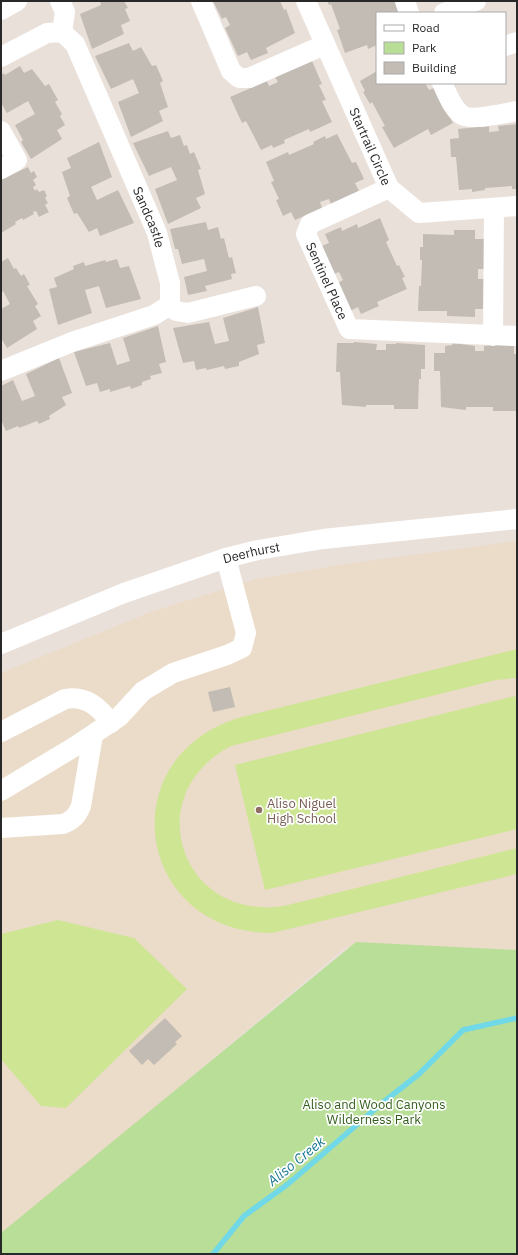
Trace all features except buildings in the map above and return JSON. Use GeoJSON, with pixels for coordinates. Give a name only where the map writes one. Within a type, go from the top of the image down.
{"type":"FeatureCollection","features":[{"type":"Feature","properties":{"kind":"street"},"geometry":{"type":"LineString","coordinates":[[1,10],[17,1]]}},
{"type":"Feature","properties":{"kind":"street"},"geometry":{"type":"LineString","coordinates":[[1,57],[47,33],[62,32],[65,12],[60,1]]}},
{"type":"Feature","properties":{"kind":"street"},"geometry":{"type":"LineString","coordinates":[[201,1],[231,71],[239,78],[249,78],[324,45]]}},
{"type":"Feature","properties":{"kind":"street","name":"Startrail Circle"},"geometry":{"type":"LineString","coordinates":[[306,1],[324,45],[389,188],[419,213],[517,206]]}},
{"type":"Feature","properties":{"kind":"street"},"geometry":{"type":"LineString","coordinates":[[405,1],[409,12]]}},
{"type":"Feature","properties":{"kind":"street"},"geometry":{"type":"LineString","coordinates":[[447,12],[476,1]]}},
{"type":"Feature","properties":{"kind":"street","name":"Sandcastle"},"geometry":{"type":"LineString","coordinates":[[62,32],[75,44],[157,233],[170,283],[170,305]]}},
{"type":"Feature","properties":{"kind":"street"},"geometry":{"type":"LineString","coordinates":[[506,46],[517,42]]}},
{"type":"Feature","properties":{"kind":"street"},"geometry":{"type":"LineString","coordinates":[[443,84],[455,108],[463,116],[474,118],[517,112]]}},
{"type":"Feature","properties":{"kind":"street"},"geometry":{"type":"LineString","coordinates":[[1,131],[17,160],[1,169]]}},
{"type":"Feature","properties":{"kind":"street","name":"Sentinel Place"},"geometry":{"type":"LineString","coordinates":[[389,188],[310,224],[306,234],[348,329],[517,336]]}},
{"type":"Feature","properties":{"kind":"street"},"geometry":{"type":"LineString","coordinates":[[493,336],[494,208]]}},
{"type":"Feature","properties":{"kind":"street"},"geometry":{"type":"LineString","coordinates":[[2,369],[72,342],[154,315],[170,305],[176,311],[188,313],[256,296]]}},
{"type":"Feature","properties":{"kind":"street","name":"Deerhurst"},"geometry":{"type":"LineString","coordinates":[[1,644],[124,593],[226,558],[258,550],[323,539],[517,519]]}},
{"type":"Feature","properties":{"kind":"street"},"geometry":{"type":"LineString","coordinates":[[1,791],[111,723],[119,717],[143,691],[173,672],[228,655],[242,648],[246,633],[226,558]]}},
{"type":"Feature","properties":{"kind":"street"},"geometry":{"type":"LineString","coordinates":[[1,732],[65,699],[74,697],[82,698],[92,703],[111,723]]}},
{"type":"Feature","properties":{"kind":"street"},"geometry":{"type":"LineString","coordinates":[[1,828],[63,824],[72,821],[78,814],[81,806],[92,735]]}},
{"type":"Feature","properties":{"kind":"shaded area","name":"Aliso Niguel High School"},"geometry":{"type":"Polygon","coordinates":[[[517,541],[517,955],[346,947],[1,1236],[1,673],[153,611],[256,579],[345,564],[517,541]]]}},
{"type":"Feature","properties":{"kind":"green space"},"geometry":{"type":"Polygon","coordinates":[[[517,649],[517,678],[496,680],[231,746],[202,768],[186,794],[180,822],[184,850],[197,875],[219,895],[248,906],[284,906],[517,848],[517,874],[272,933],[226,925],[192,905],[168,876],[156,841],[156,804],[170,769],[197,739],[238,718],[517,649]]]}},
{"type":"Feature","properties":{"kind":"green space"},"geometry":{"type":"Polygon","coordinates":[[[515,696],[517,703],[517,829],[265,890],[235,765],[515,696]]]}},
{"type":"Feature","properties":{"kind":"green space"},"geometry":{"type":"Polygon","coordinates":[[[58,920],[134,938],[187,989],[66,1108],[41,1106],[1,1059],[1,934],[58,920]]]}},
{"type":"Feature","properties":{"kind":"green space","name":"Aliso and Wood Canyons Wilderness Park"},"geometry":{"type":"Polygon","coordinates":[[[356,942],[517,950],[517,1254],[1,1254],[1,1233],[356,942]]]}},
{"type":"Feature","properties":{"kind":"waterway","name":"Aliso Creek"},"geometry":{"type":"LineString","coordinates":[[213,1254],[244,1216],[288,1184],[381,1104],[419,1074],[463,1030],[517,1018]]}},
{"type":"Feature","properties":{"kind":"place","name":"Aliso Niguel High School"},"geometry":{"type":"Point","coordinates":[259,810]}}]}
